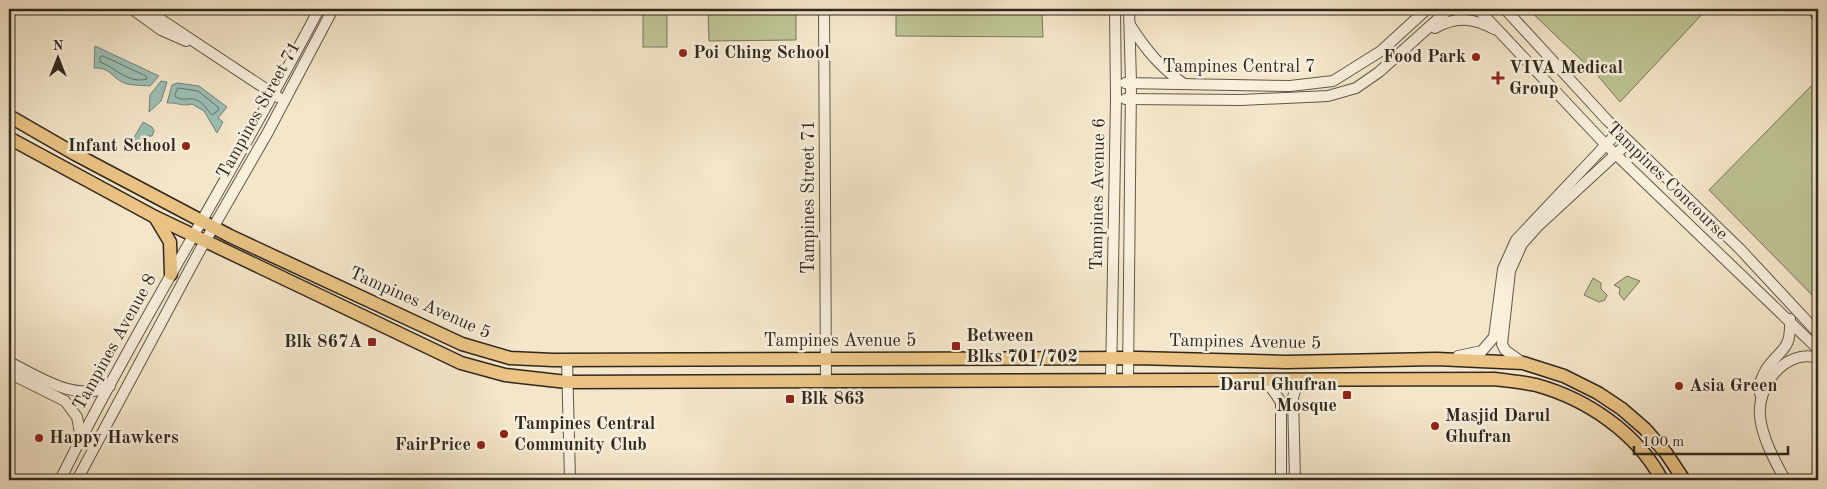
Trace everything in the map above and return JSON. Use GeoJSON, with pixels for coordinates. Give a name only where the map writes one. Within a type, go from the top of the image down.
{"type":"FeatureCollection","features":[{"type":"Feature","properties":{"kind":"main road"},"geometry":{"type":"LineString","coordinates":[[1817,9],[1818,15]]}},
{"type":"Feature","properties":{"kind":"main road","name":"Tampines Avenue 5"},"geometry":{"type":"LineString","coordinates":[[9,116],[201,221],[462,344],[510,358],[567,360],[1128,358],[1286,362],[1437,360],[1523,363],[1564,376],[1598,393],[1622,409],[1645,429],[1666,453],[1684,480]]}},
{"type":"Feature","properties":{"kind":"main road","name":"Tampines Avenue 5"},"geometry":{"type":"LineString","coordinates":[[9,138],[155,217],[461,363],[505,375],[567,382],[1494,379],[1534,384],[1582,403],[1611,423],[1643,452],[1662,480]]}},
{"type":"Feature","properties":{"kind":"main road"},"geometry":{"type":"LineString","coordinates":[[155,217],[170,242],[171,274]]}},
{"type":"Feature","properties":{"kind":"main road"},"geometry":{"type":"LineString","coordinates":[[1286,362],[1295,369],[1299,380]]}},
{"type":"Feature","properties":{"kind":"street"},"geometry":{"type":"LineString","coordinates":[[132,9],[151,24],[176,38],[194,43]]}},
{"type":"Feature","properties":{"kind":"street"},"geometry":{"type":"LineString","coordinates":[[145,9],[283,100]]}},
{"type":"Feature","properties":{"kind":"street","name":"Tampines Street 71"},"geometry":{"type":"LineString","coordinates":[[201,221],[274,94],[319,9]]}},
{"type":"Feature","properties":{"kind":"street","name":"Tampines Street 71"},"geometry":{"type":"LineString","coordinates":[[213,226],[268,132],[332,9]]}},
{"type":"Feature","properties":{"kind":"street","name":"Tampines Avenue 6"},"geometry":{"type":"LineString","coordinates":[[1111,380],[1116,99],[1115,9]]}},
{"type":"Feature","properties":{"kind":"street","name":"Tampines Avenue 6"},"geometry":{"type":"LineString","coordinates":[[1128,380],[1131,99],[1129,9]]}},
{"type":"Feature","properties":{"kind":"street"},"geometry":{"type":"LineString","coordinates":[[1412,24],[1420,9]]}},
{"type":"Feature","properties":{"kind":"street","name":"Tampines Central 7"},"geometry":{"type":"LineString","coordinates":[[1116,83],[1290,86],[1333,81],[1381,51],[1427,9]]}},
{"type":"Feature","properties":{"kind":"street","name":"Tampines Central 7"},"geometry":{"type":"LineString","coordinates":[[1116,99],[1241,100],[1328,96],[1356,88],[1379,72],[1449,9]]}},
{"type":"Feature","properties":{"kind":"street","name":"Tampines Concourse"},"geometry":{"type":"LineString","coordinates":[[1478,9],[1605,144],[1708,244],[1790,319],[1818,349]]}},
{"type":"Feature","properties":{"kind":"street","name":"Tampines Street 71"},"geometry":{"type":"LineString","coordinates":[[826,10],[826,381]]}},
{"type":"Feature","properties":{"kind":"street","name":"Tampines Concourse"},"geometry":{"type":"LineString","coordinates":[[1507,10],[1618,132],[1740,249],[1818,332]]}},
{"type":"Feature","properties":{"kind":"street","name":"Tampines Central 7"},"geometry":{"type":"LineString","coordinates":[[1423,34],[1450,20],[1462,19],[1482,23],[1499,32]]}},
{"type":"Feature","properties":{"kind":"street"},"geometry":{"type":"LineString","coordinates":[[1130,24],[1148,54],[1163,69],[1184,84]]}},
{"type":"Feature","properties":{"kind":"street"},"geometry":{"type":"LineString","coordinates":[[1437,360],[1473,354],[1482,351],[1488,346],[1494,337],[1503,269],[1516,240],[1618,132]]}},
{"type":"Feature","properties":{"kind":"street"},"geometry":{"type":"LineString","coordinates":[[1523,363],[1505,350],[1502,344],[1510,271],[1516,256],[1522,244],[1539,225],[1629,142]]}},
{"type":"Feature","properties":{"kind":"street","name":"Tampines Avenue 8"},"geometry":{"type":"LineString","coordinates":[[60,480],[81,438],[201,221]]}},
{"type":"Feature","properties":{"kind":"street","name":"Tampines Avenue 8"},"geometry":{"type":"LineString","coordinates":[[77,480],[213,226]]}},
{"type":"Feature","properties":{"kind":"street"},"geometry":{"type":"LineString","coordinates":[[1785,480],[1761,425],[1761,396],[1758,387],[1767,369],[1786,348],[1790,319]]}},
{"type":"Feature","properties":{"kind":"street"},"geometry":{"type":"LineString","coordinates":[[1761,396],[1781,365],[1795,358],[1818,358]]}},
{"type":"Feature","properties":{"kind":"street"},"geometry":{"type":"LineString","coordinates":[[567,360],[570,480]]}},
{"type":"Feature","properties":{"kind":"street"},"geometry":{"type":"LineString","coordinates":[[9,362],[65,401],[77,417],[81,438]]}},
{"type":"Feature","properties":{"kind":"street"},"geometry":{"type":"LineString","coordinates":[[9,373],[43,384],[83,393],[98,392],[111,385]]}},
{"type":"Feature","properties":{"kind":"street"},"geometry":{"type":"LineString","coordinates":[[1266,380],[1281,402],[1281,480]]}},
{"type":"Feature","properties":{"kind":"street"},"geometry":{"type":"LineString","coordinates":[[1295,480],[1293,397],[1299,380]]}},
{"type":"Feature","properties":{"kind":"green space"},"geometry":{"type":"Polygon","coordinates":[[[643,9],[667,9],[667,47],[643,47],[643,9]]]}},
{"type":"Feature","properties":{"kind":"green space"},"geometry":{"type":"Polygon","coordinates":[[[708,9],[796,9],[796,40],[709,41],[708,9]]]}},
{"type":"Feature","properties":{"kind":"green space"},"geometry":{"type":"Polygon","coordinates":[[[1528,9],[1707,9],[1620,102],[1599,77],[1528,9]]]}},
{"type":"Feature","properties":{"kind":"green space"},"geometry":{"type":"Polygon","coordinates":[[[896,11],[1042,12],[1043,37],[896,36],[896,11]]]}},
{"type":"Feature","properties":{"kind":"green space"},"geometry":{"type":"Polygon","coordinates":[[[1818,79],[1818,301],[1709,190],[1818,79]]]}},
{"type":"Feature","properties":{"kind":"green space"},"geometry":{"type":"Polygon","coordinates":[[[1627,276],[1640,281],[1624,300],[1619,294],[1620,288],[1614,285],[1627,276]]]}},
{"type":"Feature","properties":{"kind":"green space"},"geometry":{"type":"Polygon","coordinates":[[[1593,278],[1601,283],[1601,289],[1607,295],[1605,300],[1599,302],[1584,295],[1593,278]]]}},
{"type":"Feature","properties":{"kind":"water"},"geometry":{"type":"Polygon","coordinates":[[[95,46],[159,76],[150,86],[132,85],[122,82],[107,70],[94,68],[95,46]]]}},
{"type":"Feature","properties":{"kind":"water"},"geometry":{"type":"Polygon","coordinates":[[[161,81],[167,82],[161,101],[149,112],[150,95],[161,81]]]}},
{"type":"Feature","properties":{"kind":"water"},"geometry":{"type":"Polygon","coordinates":[[[177,83],[199,86],[227,107],[218,118],[223,122],[217,133],[204,111],[192,104],[167,103],[172,85],[177,83]]]}},
{"type":"Feature","properties":{"kind":"water"},"geometry":{"type":"Polygon","coordinates":[[[143,122],[152,127],[154,131],[152,136],[146,136],[141,146],[132,141],[143,122]]]}},
{"type":"Feature","properties":{"kind":"place","name":"Poi Ching School"},"geometry":{"type":"Point","coordinates":[683,53]}},
{"type":"Feature","properties":{"kind":"place","name":"Food Park"},"geometry":{"type":"Point","coordinates":[1476,57]}},
{"type":"Feature","properties":{"kind":"place","name":"VIVA Medical Group"},"geometry":{"type":"Point","coordinates":[1498,78]}},
{"type":"Feature","properties":{"kind":"place","name":"Infant School"},"geometry":{"type":"Point","coordinates":[186,146]}},
{"type":"Feature","properties":{"kind":"place","name":"Blk 867A"},"geometry":{"type":"Point","coordinates":[372,342]}},
{"type":"Feature","properties":{"kind":"place","name":"Between Blks 701/702"},"geometry":{"type":"Point","coordinates":[956,346]}},
{"type":"Feature","properties":{"kind":"place","name":"Asia Green"},"geometry":{"type":"Point","coordinates":[1679,386]}},
{"type":"Feature","properties":{"kind":"place","name":"Darul Ghufran Mosque"},"geometry":{"type":"Point","coordinates":[1347,395]}},
{"type":"Feature","properties":{"kind":"place","name":"Blk 863"},"geometry":{"type":"Point","coordinates":[790,399]}},
{"type":"Feature","properties":{"kind":"place","name":"Masjid Darul Ghufran"},"geometry":{"type":"Point","coordinates":[1435,426]}},
{"type":"Feature","properties":{"kind":"place","name":"Tampines Central Community Club"},"geometry":{"type":"Point","coordinates":[504,434]}},
{"type":"Feature","properties":{"kind":"place","name":"Happy Hawkers"},"geometry":{"type":"Point","coordinates":[39,438]}},
{"type":"Feature","properties":{"kind":"place","name":"FairPrice"},"geometry":{"type":"Point","coordinates":[481,445]}}]}
